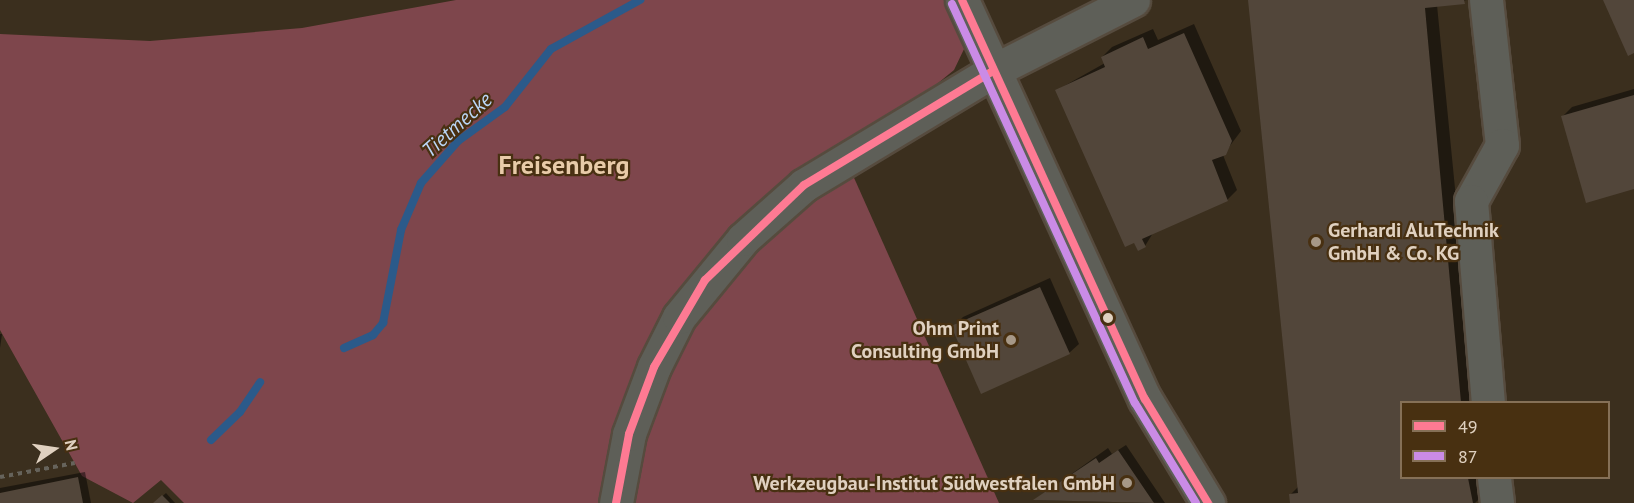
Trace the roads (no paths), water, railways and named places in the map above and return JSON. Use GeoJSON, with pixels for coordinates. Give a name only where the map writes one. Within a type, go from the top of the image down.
{"type":"FeatureCollection","features":[{"type":"Feature","properties":{"kind":"street"},"geometry":{"type":"LineString","coordinates":[[962,0],[1145,399],[1208,503]]}},
{"type":"Feature","properties":{"kind":"street"},"geometry":{"type":"LineString","coordinates":[[616,503],[629,434],[654,368],[705,280],[804,185],[993,71],[1133,0]]}},
{"type":"Feature","properties":{"kind":"street"},"geometry":{"type":"LineString","coordinates":[[1486,0],[1502,145],[1471,201],[1488,401]]}},
{"type":"Feature","properties":{"kind":"street"},"geometry":{"type":"LineString","coordinates":[[1494,479],[1497,503]]}},
{"type":"Feature","properties":{"kind":"waterway","name":"Tietmecke"},"geometry":{"type":"LineString","coordinates":[[344,348],[373,335],[383,323],[401,230],[421,183],[458,141],[505,107],[551,49],[640,0]]}},
{"type":"Feature","properties":{"kind":"waterway","name":"Tietmecke"},"geometry":{"type":"LineString","coordinates":[[211,440],[240,412],[260,382]]}},
{"type":"Feature","properties":{"kind":"place","name":"Gerhardi AluTechnik GmbH & Co. KG"},"geometry":{"type":"Point","coordinates":[1316,242]}},
{"type":"Feature","properties":{"kind":"place","name":"Ohm Print Consulting GmbH"},"geometry":{"type":"Point","coordinates":[1011,340]}},
{"type":"Feature","properties":{"kind":"place","name":"Werkzeugbau-Institut Südwestfalen GmbH"},"geometry":{"type":"Point","coordinates":[1127,483]}},
{"type":"Feature","properties":{"kind":"district","name":"Freisenberg"},"geometry":{"type":"Point","coordinates":[564,165]}}]}
